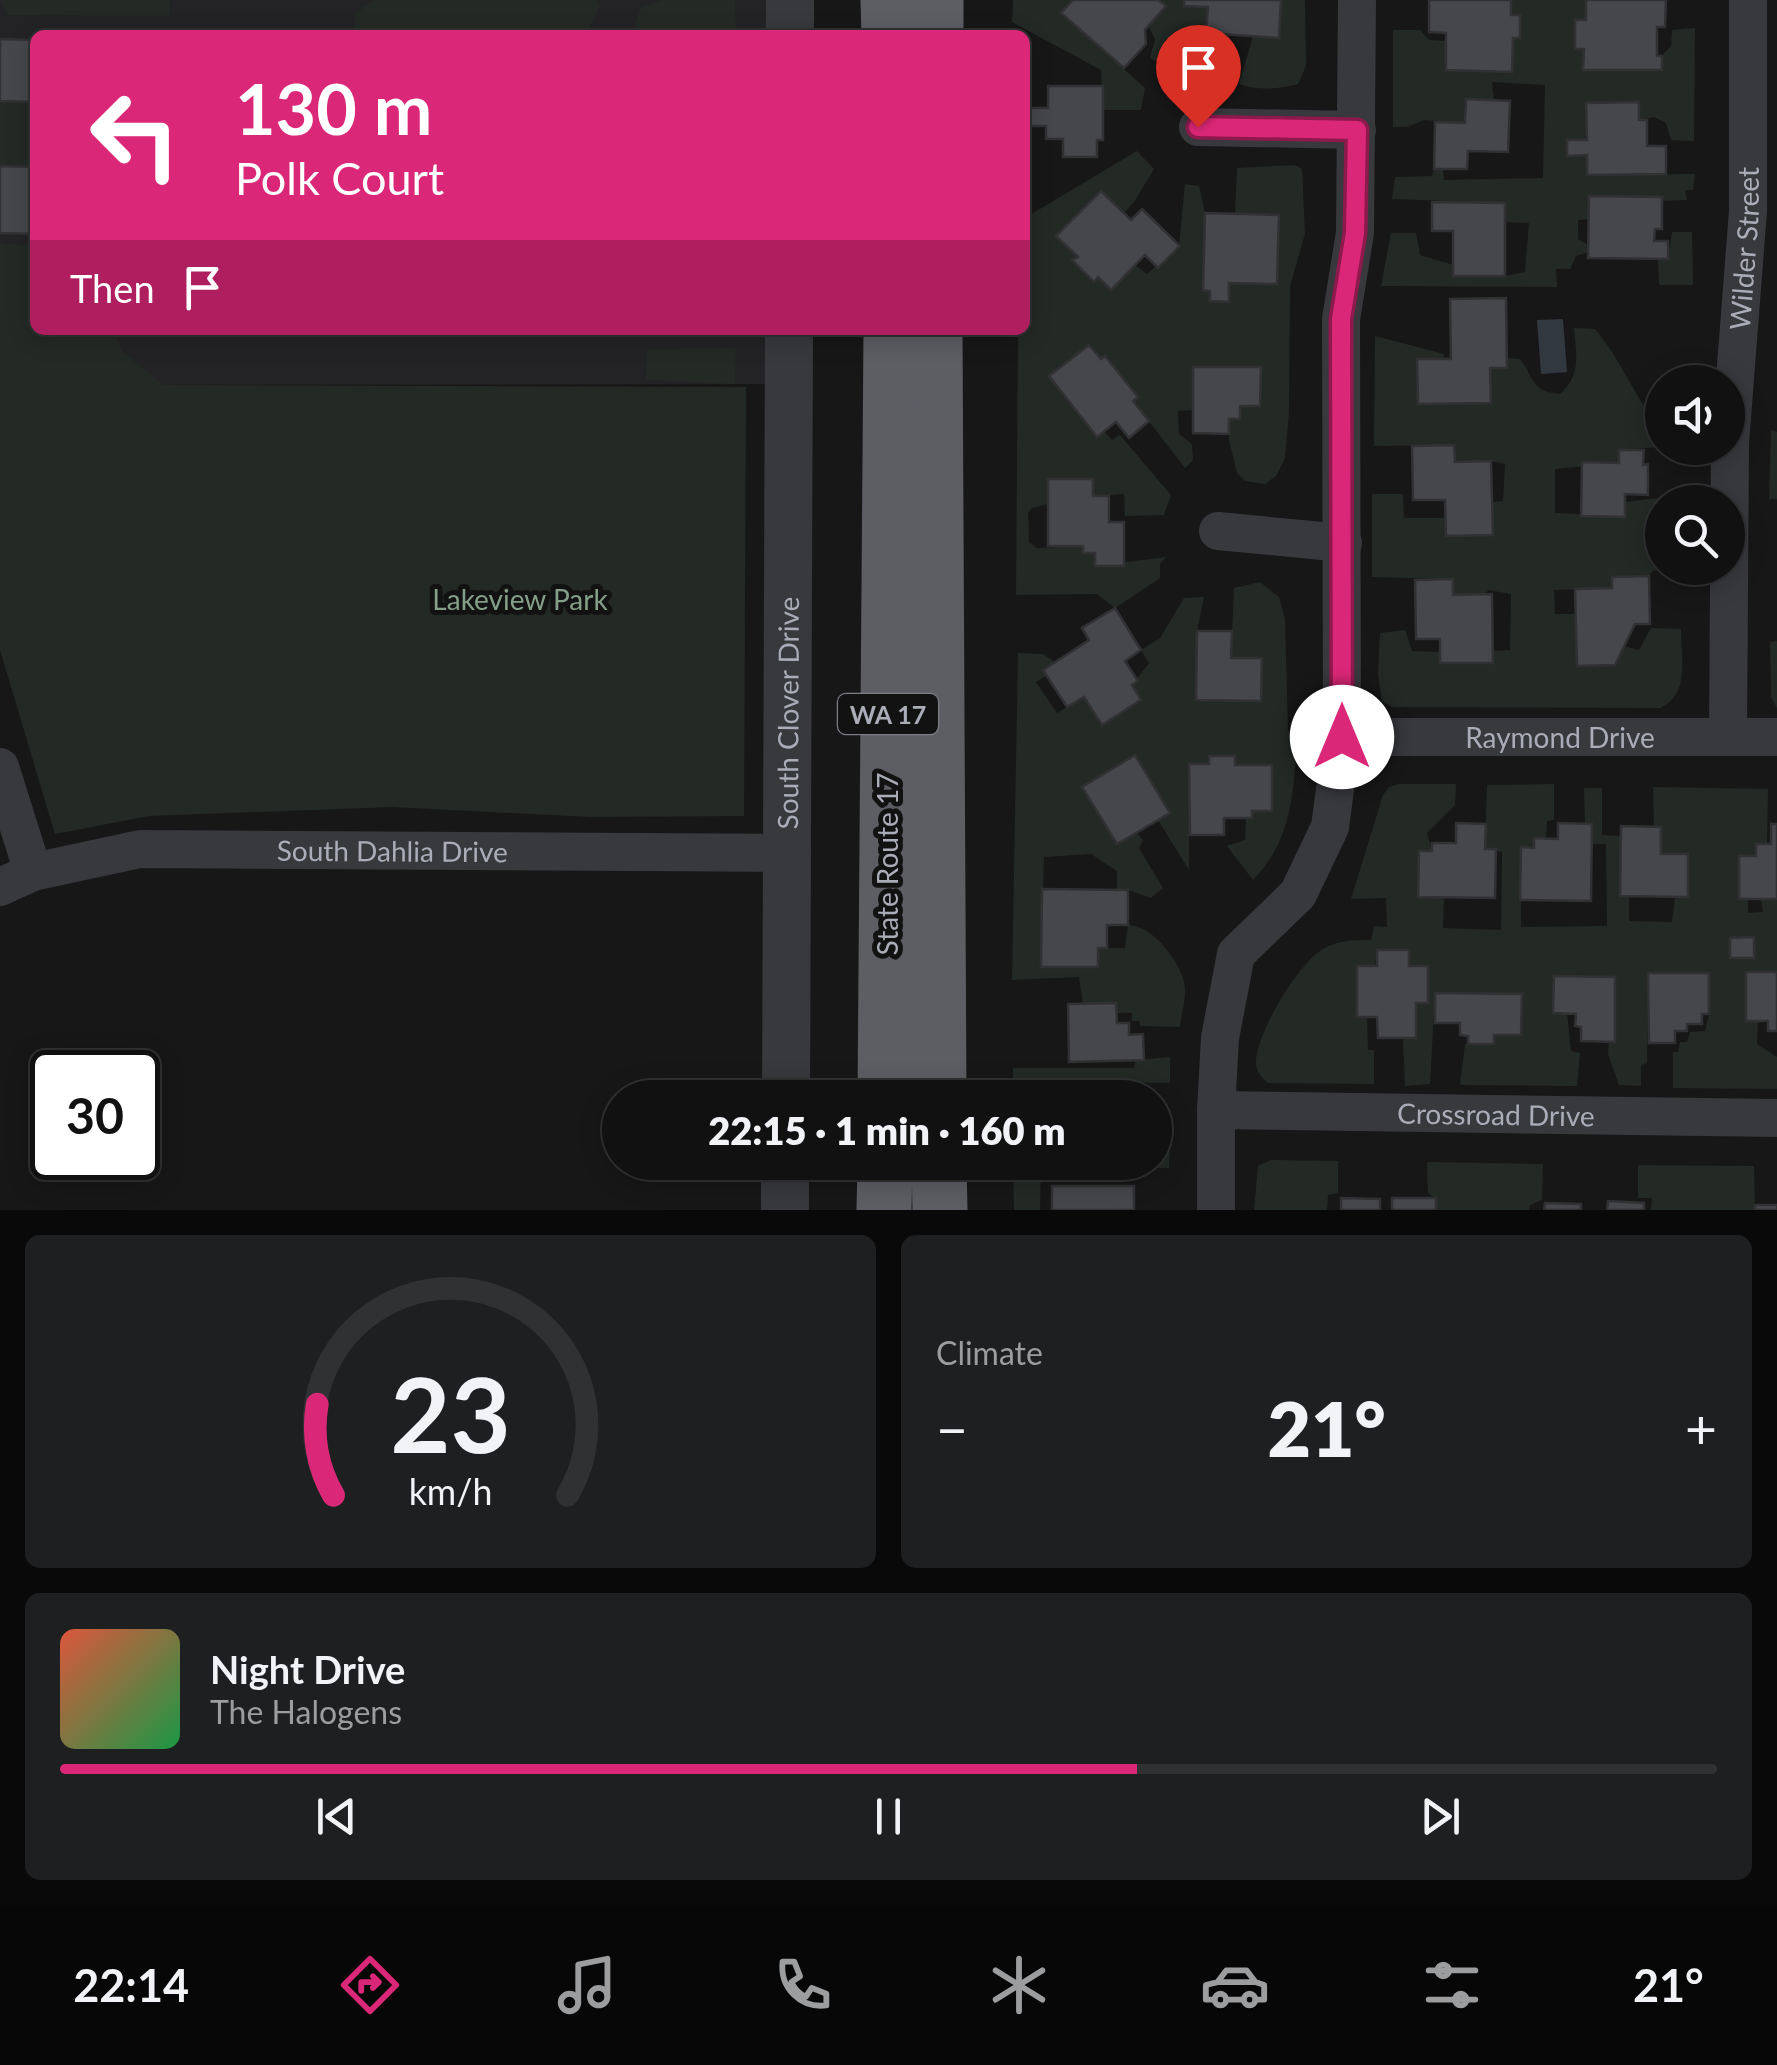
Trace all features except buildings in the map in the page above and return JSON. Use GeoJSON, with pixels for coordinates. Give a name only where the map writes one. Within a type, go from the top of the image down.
{"type":"FeatureCollection","features":[{"type":"Feature","properties":{"kind":"highway"},"geometry":{"type":"LineString","coordinates":[[888,0],[888,30]]}},
{"type":"Feature","properties":{"kind":"highway"},"geometry":{"type":"LineString","coordinates":[[936,0],[936,30]]}},
{"type":"Feature","properties":{"kind":"highway","name":"State Route 17"},"geometry":{"type":"LineString","coordinates":[[885,1080],[890,335]]}},
{"type":"Feature","properties":{"kind":"highway","name":"State Route 17"},"geometry":{"type":"LineString","coordinates":[[935,335],[939,1080]]}},
{"type":"Feature","properties":{"kind":"highway"},"geometry":{"type":"LineString","coordinates":[[884,1180],[884,1210]]}},
{"type":"Feature","properties":{"kind":"highway"},"geometry":{"type":"LineString","coordinates":[[940,1180],[940,1210]]}},
{"type":"Feature","properties":{"kind":"street"},"geometry":{"type":"LineString","coordinates":[[790,0],[790,30]]}},
{"type":"Feature","properties":{"kind":"street"},"geometry":{"type":"LineString","coordinates":[[1216,1210],[1220,1038],[1236,954],[1298,894],[1330,827],[1342,737],[1341,319],[1355,233],[1357,0]]}},
{"type":"Feature","properties":{"kind":"street","name":"Wilder Street"},"geometry":{"type":"LineString","coordinates":[[1728,736],[1730,442],[1748,211],[1748,0]]}},
{"type":"Feature","properties":{"kind":"street"},"geometry":{"type":"LineString","coordinates":[[1198,127],[1357,130]]}},
{"type":"Feature","properties":{"kind":"street","name":"South Clover Drive"},"geometry":{"type":"LineString","coordinates":[[786,1080],[790,335]]}},
{"type":"Feature","properties":{"kind":"street"},"geometry":{"type":"LineString","coordinates":[[1218,531],[1342,542]]}},
{"type":"Feature","properties":{"kind":"street","name":"Raymond Drive"},"geometry":{"type":"LineString","coordinates":[[1342,737],[1777,737]]}},
{"type":"Feature","properties":{"kind":"street"},"geometry":{"type":"LineString","coordinates":[[0,767],[17,880]]}},
{"type":"Feature","properties":{"kind":"street","name":"South Dahlia Drive"},"geometry":{"type":"LineString","coordinates":[[17,880],[140,848],[788,853]]}},
{"type":"Feature","properties":{"kind":"street","name":"Crossroad Drive"},"geometry":{"type":"LineString","coordinates":[[1216,1110],[1777,1118]]}},
{"type":"Feature","properties":{"kind":"street"},"geometry":{"type":"LineString","coordinates":[[785,1180],[785,1210]]}},
{"type":"Feature","properties":{"kind":"shaded area"},"geometry":{"type":"Polygon","coordinates":[[[0,0],[788,0],[788,30],[30,30],[30,335],[789,335],[789,384],[164,385],[0,413],[0,0]]]}},
{"type":"Feature","properties":{"kind":"shaded area"},"geometry":{"type":"Polygon","coordinates":[[[1563,319],[1567,372],[1541,374],[1537,320],[1563,319]]]}},
{"type":"Feature","properties":{"kind":"green space"},"geometry":{"type":"Polygon","coordinates":[[[1,0],[170,0],[169,16],[7,15],[1,0]]]}},
{"type":"Feature","properties":{"kind":"green space"},"geometry":{"type":"Polygon","coordinates":[[[374,0],[596,0],[600,6],[589,28],[564,30],[354,30],[355,14],[374,0]]]}},
{"type":"Feature","properties":{"kind":"green space"},"geometry":{"type":"Polygon","coordinates":[[[662,0],[735,0],[736,30],[639,30],[635,24],[641,8],[662,0]]]}},
{"type":"Feature","properties":{"kind":"green space"},"geometry":{"type":"Polygon","coordinates":[[[1013,0],[1073,0],[1062,14],[1145,88],[1141,110],[1103,110],[1101,70],[1012,22],[1013,0]]]}},
{"type":"Feature","properties":{"kind":"green space"},"geometry":{"type":"Polygon","coordinates":[[[1158,0],[1184,0],[1184,6],[1208,7],[1206,64],[1162,65],[1150,58],[1155,39],[1148,26],[1165,7],[1158,0]]]}},
{"type":"Feature","properties":{"kind":"green space"},"geometry":{"type":"Polygon","coordinates":[[[1281,0],[1305,0],[1306,66],[1298,84],[1254,88],[1239,84],[1253,36],[1278,37],[1281,0]]]}},
{"type":"Feature","properties":{"kind":"green space"},"geometry":{"type":"Polygon","coordinates":[[[1511,0],[1586,0],[1586,20],[1575,21],[1575,49],[1584,49],[1584,70],[1662,70],[1662,56],[1671,46],[1672,30],[1695,28],[1694,141],[1671,140],[1666,123],[1654,117],[1639,120],[1587,103],[1587,140],[1567,141],[1567,155],[1587,155],[1588,175],[1695,174],[1693,190],[1685,190],[1687,200],[1589,196],[1589,219],[1578,220],[1578,239],[1588,245],[1588,252],[1576,256],[1570,269],[1556,269],[1557,287],[1381,286],[1391,233],[1416,233],[1420,255],[1453,265],[1453,276],[1525,272],[1529,223],[1505,222],[1505,203],[1392,199],[1395,177],[1432,176],[1434,169],[1443,169],[1444,180],[1543,178],[1545,85],[1492,82],[1494,100],[1466,100],[1465,123],[1424,120],[1407,127],[1393,127],[1393,30],[1420,30],[1429,40],[1446,41],[1446,70],[1512,72],[1513,38],[1520,38],[1511,15],[1511,0]]]}},
{"type":"Feature","properties":{"kind":"green space"},"geometry":{"type":"Polygon","coordinates":[[[0,101],[30,102],[30,167],[0,166],[0,101]]]}},
{"type":"Feature","properties":{"kind":"green space"},"geometry":{"type":"Polygon","coordinates":[[[1137,151],[1154,169],[1124,213],[1101,191],[1056,236],[1078,257],[1073,261],[1093,282],[1098,277],[1111,289],[1135,265],[1147,274],[1179,246],[1185,184],[1199,186],[1205,213],[1204,290],[1210,291],[1211,301],[1229,301],[1229,283],[1279,215],[1235,214],[1237,168],[1295,165],[1302,169],[1305,234],[1290,286],[1289,412],[1285,458],[1276,476],[1265,484],[1245,481],[1237,473],[1229,440],[1229,419],[1240,406],[1260,406],[1260,367],[1193,367],[1193,410],[1178,411],[1179,434],[1192,444],[1193,460],[1185,468],[1133,401],[1138,396],[1106,357],[1101,359],[1088,345],[1049,377],[1097,436],[1104,431],[1112,440],[1120,435],[1171,495],[1164,515],[1125,516],[1124,494],[1093,496],[1092,479],[1049,479],[1048,504],[1028,513],[1029,542],[1037,548],[1083,546],[1083,553],[1095,553],[1095,566],[1166,557],[1160,564],[1160,578],[1115,608],[1097,594],[1016,595],[1018,335],[1030,335],[1030,215],[1137,151]]]}},
{"type":"Feature","properties":{"kind":"green space"},"geometry":{"type":"Polygon","coordinates":[[[1672,232],[1692,232],[1693,285],[1659,285],[1658,259],[1668,259],[1672,232]]]}},
{"type":"Feature","properties":{"kind":"green space","name":"Lakeview Park"},"geometry":{"type":"Polygon","coordinates":[[[0,244],[30,245],[30,335],[116,335],[122,351],[164,385],[746,387],[744,816],[591,817],[393,807],[149,816],[55,834],[0,650],[0,244]]]}},
{"type":"Feature","properties":{"kind":"green space"},"geometry":{"type":"Polygon","coordinates":[[[1574,328],[1595,329],[1645,406],[1645,448],[1619,450],[1619,463],[1555,469],[1555,513],[1625,516],[1625,502],[1645,500],[1645,576],[1613,577],[1612,588],[1554,590],[1555,614],[1575,614],[1577,666],[1624,646],[1639,650],[1651,628],[1681,629],[1682,674],[1676,694],[1660,708],[1393,707],[1382,702],[1378,674],[1380,633],[1405,630],[1412,651],[1440,652],[1441,663],[1493,663],[1493,651],[1510,650],[1511,594],[1488,590],[1486,594],[1453,595],[1452,579],[1372,577],[1372,494],[1403,494],[1404,518],[1446,518],[1446,536],[1492,535],[1493,502],[1503,501],[1505,464],[1455,462],[1454,445],[1374,446],[1375,336],[1444,354],[1444,359],[1417,360],[1419,404],[1490,403],[1490,368],[1507,368],[1507,358],[1520,359],[1538,387],[1560,394],[1572,379],[1576,355],[1574,328]]]}},
{"type":"Feature","properties":{"kind":"green space"},"geometry":{"type":"Polygon","coordinates":[[[736,348],[735,384],[646,380],[647,349],[736,348]]]}},
{"type":"Feature","properties":{"kind":"green space"},"geometry":{"type":"Polygon","coordinates":[[[1771,430],[1777,432],[1777,499],[1769,499],[1771,430]]]}},
{"type":"Feature","properties":{"kind":"green space"},"geometry":{"type":"Polygon","coordinates":[[[1260,582],[1279,597],[1285,619],[1288,731],[1297,732],[1289,811],[1267,864],[1253,880],[1227,846],[1245,840],[1246,818],[1252,818],[1252,811],[1272,810],[1272,765],[1235,765],[1209,756],[1209,764],[1189,765],[1189,870],[1158,820],[1170,812],[1135,755],[1083,786],[1117,844],[1137,833],[1143,840],[1139,848],[1163,888],[1151,898],[1117,890],[1117,871],[1091,854],[1044,857],[1041,966],[1097,967],[1098,948],[1125,948],[1128,925],[1138,927],[1165,947],[1183,977],[1180,1027],[1140,1026],[1139,1021],[1132,1021],[1132,1013],[1083,1004],[1079,977],[1012,980],[1018,653],[1043,654],[1055,662],[1043,669],[1047,675],[1036,682],[1057,713],[1084,697],[1102,725],[1141,700],[1132,685],[1149,663],[1141,650],[1160,638],[1184,598],[1204,597],[1197,631],[1196,699],[1260,701],[1262,658],[1231,658],[1234,588],[1260,582]]]}},
{"type":"Feature","properties":{"kind":"green space"},"geometry":{"type":"Polygon","coordinates":[[[1777,641],[1777,708],[1771,697],[1770,642],[1777,641]]]}},
{"type":"Feature","properties":{"kind":"green space"},"geometry":{"type":"Polygon","coordinates":[[[1456,784],[1455,805],[1427,833],[1432,851],[1419,851],[1418,897],[1444,898],[1443,928],[1501,930],[1502,852],[1485,849],[1487,785],[1554,784],[1554,820],[1547,821],[1546,838],[1534,839],[1534,848],[1521,848],[1521,927],[1607,926],[1606,844],[1592,844],[1592,824],[1585,824],[1584,788],[1602,788],[1602,835],[1621,836],[1620,895],[1629,896],[1629,921],[1672,922],[1675,896],[1688,896],[1688,855],[1661,854],[1654,827],[1653,787],[1768,789],[1767,844],[1757,844],[1756,856],[1739,856],[1739,899],[1748,899],[1748,913],[1763,912],[1761,899],[1777,899],[1777,972],[1746,973],[1746,1021],[1758,1021],[1757,1044],[1777,1057],[1777,1089],[1673,1088],[1673,1052],[1678,1052],[1680,1042],[1687,1042],[1690,1032],[1705,1031],[1709,974],[1648,974],[1647,1063],[1641,1065],[1641,1086],[1619,1085],[1608,1054],[1609,1042],[1615,1041],[1615,977],[1554,976],[1553,1013],[1567,1013],[1571,1051],[1580,1053],[1577,1086],[1460,1085],[1465,1044],[1493,1044],[1494,1035],[1521,1035],[1522,995],[1435,994],[1430,1084],[1405,1086],[1403,1038],[1416,1038],[1416,1003],[1428,1002],[1428,966],[1409,966],[1409,950],[1377,950],[1367,1017],[1368,1050],[1374,1050],[1374,1084],[1268,1083],[1257,1070],[1257,1052],[1269,1020],[1300,971],[1326,947],[1344,941],[1371,940],[1374,926],[1387,927],[1386,898],[1351,899],[1383,795],[1389,787],[1456,784]]]}},
{"type":"Feature","properties":{"kind":"green space"},"geometry":{"type":"Polygon","coordinates":[[[1170,1057],[1170,1080],[1013,1080],[1013,1068],[1134,1068],[1136,1060],[1170,1057]]]}},
{"type":"Feature","properties":{"kind":"green space"},"geometry":{"type":"Polygon","coordinates":[[[1271,1160],[1338,1161],[1338,1193],[1328,1195],[1327,1210],[1254,1210],[1258,1166],[1271,1160]]]}},
{"type":"Feature","properties":{"kind":"green space"},"geometry":{"type":"Polygon","coordinates":[[[1427,1162],[1543,1164],[1542,1200],[1530,1205],[1529,1210],[1436,1210],[1436,1199],[1428,1193],[1427,1162]]]}},
{"type":"Feature","properties":{"kind":"green space"},"geometry":{"type":"Polygon","coordinates":[[[1638,1165],[1754,1166],[1755,1210],[1651,1210],[1652,1198],[1638,1198],[1638,1165]]]}},
{"type":"Feature","properties":{"kind":"green space"},"geometry":{"type":"Polygon","coordinates":[[[1013,1180],[1041,1180],[1040,1210],[1014,1210],[1013,1180]]]}},
{"type":"Feature","properties":{"kind":"route"},"geometry":{"type":"LineString","coordinates":[[1198,127],[1357,130],[1355,233],[1341,319],[1342,737]]}}]}
